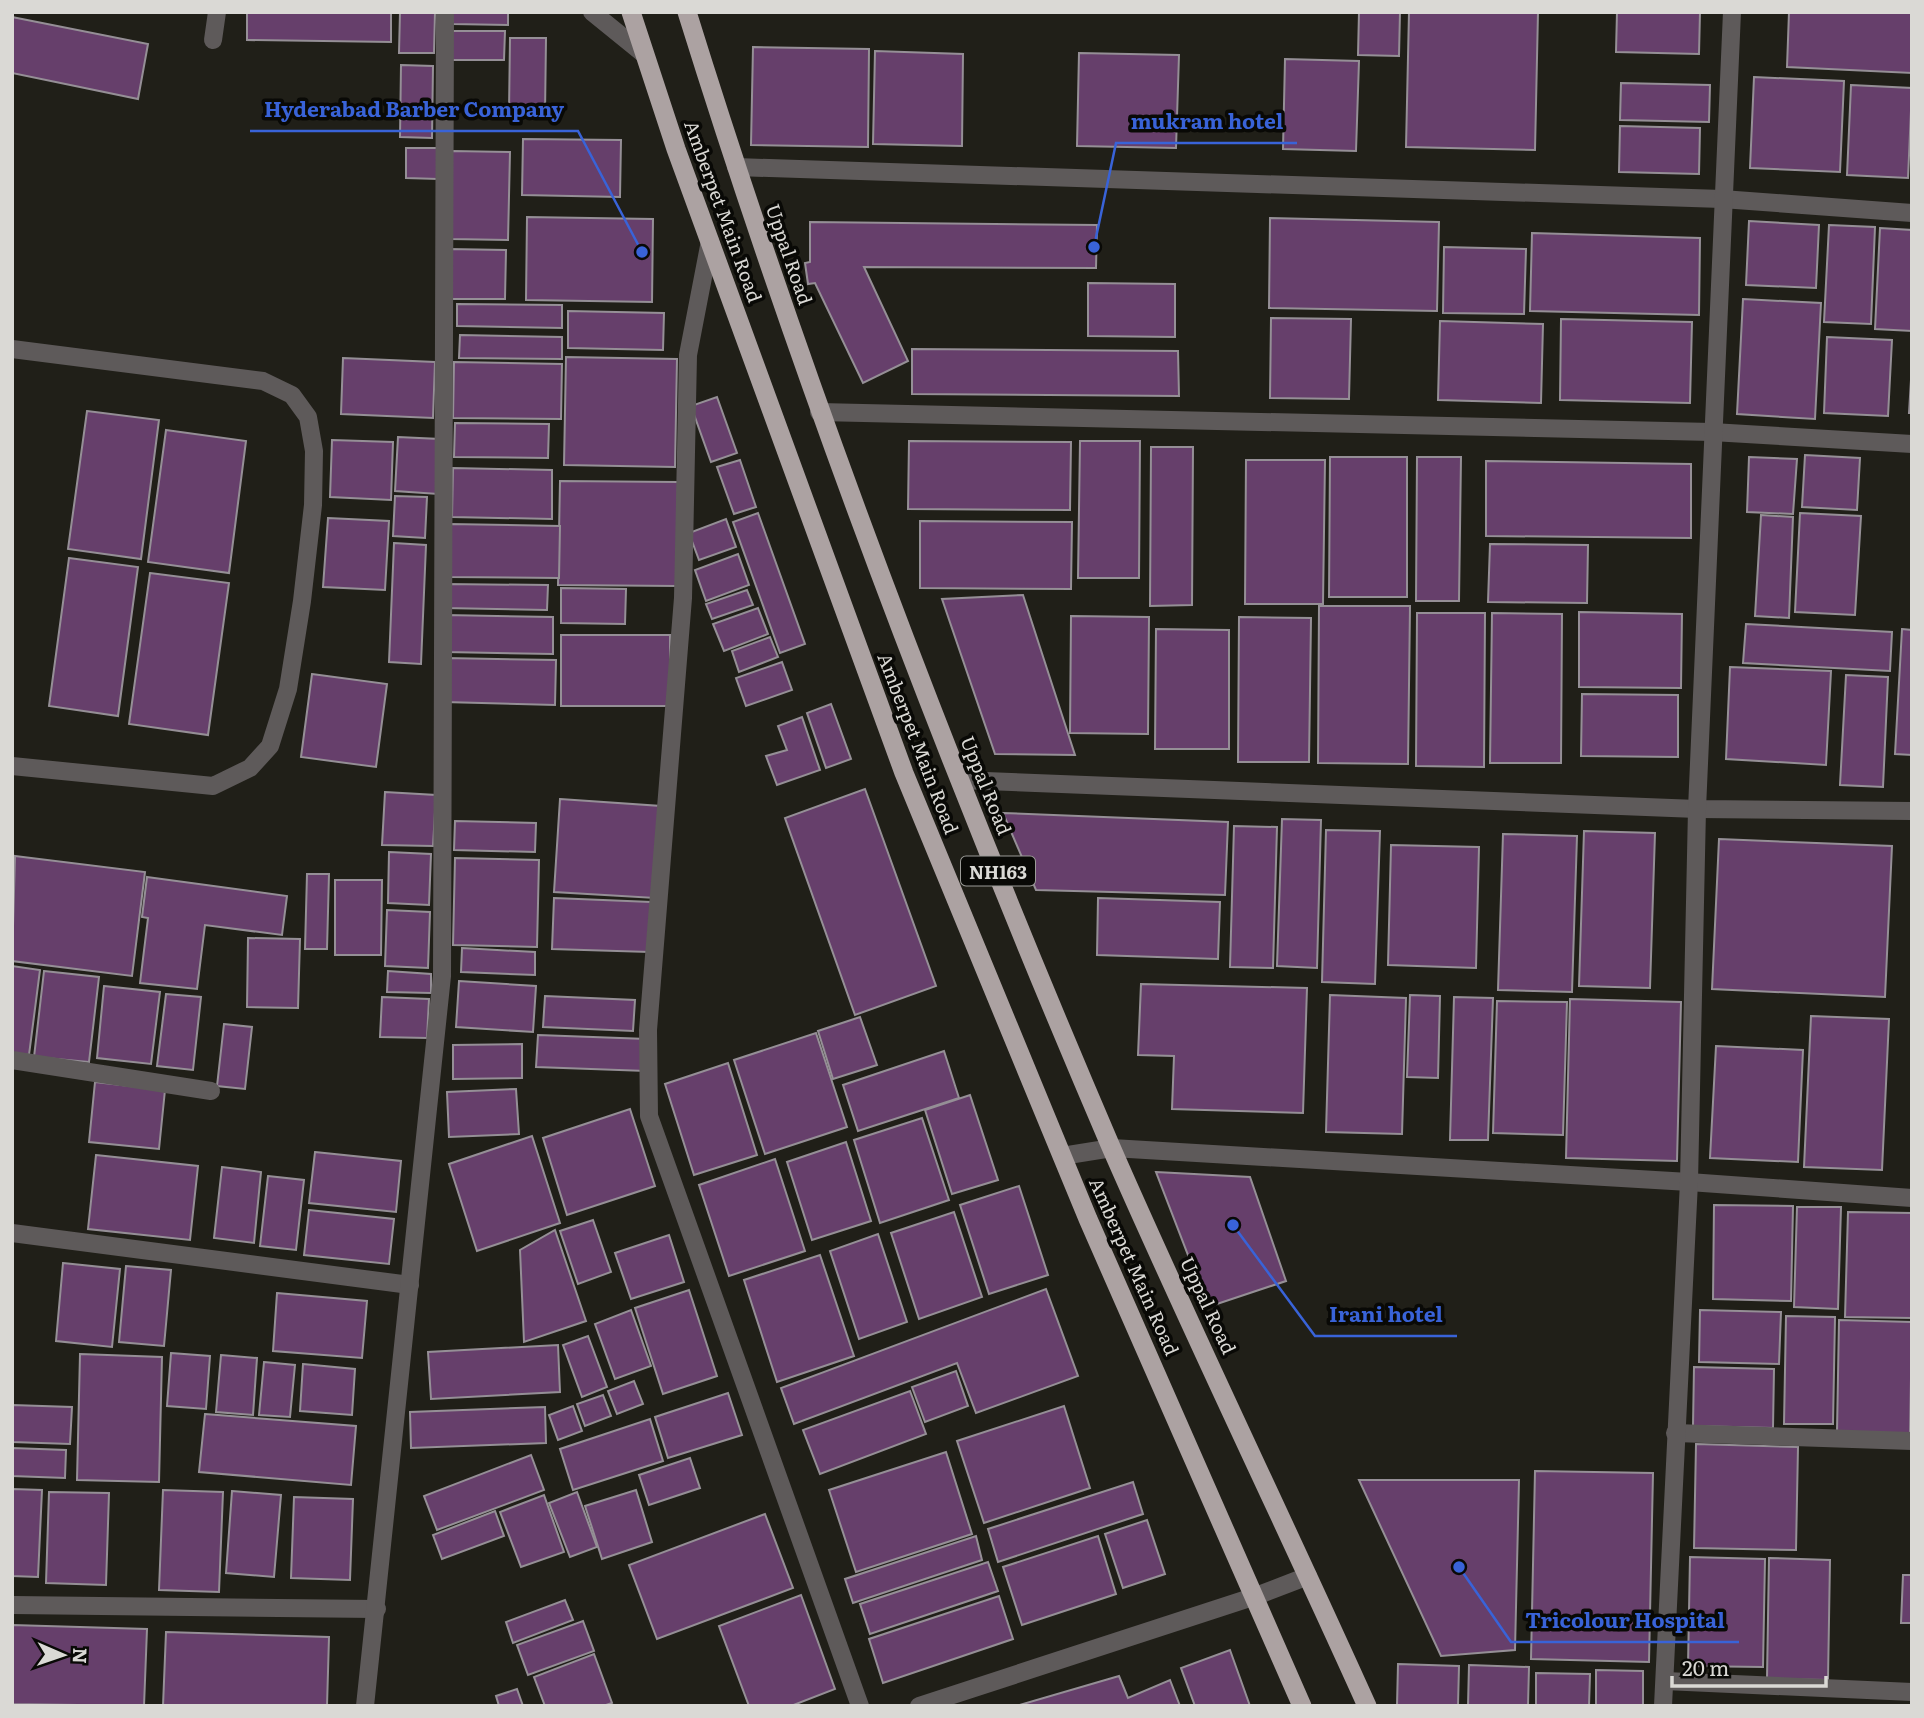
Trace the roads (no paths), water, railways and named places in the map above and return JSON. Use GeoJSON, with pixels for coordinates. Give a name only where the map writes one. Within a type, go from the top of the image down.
{"type":"FeatureCollection","features":[{"type":"Feature","properties":{"kind":"highway","name":"Amberpet Main Road"},"geometry":{"type":"LineString","coordinates":[[631,12],[710,241],[904,774],[1062,1156],[1302,1706]]}},
{"type":"Feature","properties":{"kind":"highway","name":"Uppal Road"},"geometry":{"type":"LineString","coordinates":[[688,14],[736,167],[819,412],[960,780],[1112,1148],[1367,1706]]}},
{"type":"Feature","properties":{"kind":"street"},"geometry":{"type":"LineString","coordinates":[[214,40],[217,12]]}},
{"type":"Feature","properties":{"kind":"street"},"geometry":{"type":"LineString","coordinates":[[365,1706],[442,976],[445,12]]}},
{"type":"Feature","properties":{"kind":"street"},"geometry":{"type":"LineString","coordinates":[[592,12],[645,55]]}},
{"type":"Feature","properties":{"kind":"street"},"geometry":{"type":"LineString","coordinates":[[1663,1706],[1689,1182],[1697,809],[1732,12]]}},
{"type":"Feature","properties":{"kind":"street"},"geometry":{"type":"LineString","coordinates":[[736,167],[1722,199],[1912,213]]}},
{"type":"Feature","properties":{"kind":"street"},"geometry":{"type":"LineString","coordinates":[[710,241],[688,355],[683,598],[648,1030],[649,1116],[860,1706]]}},
{"type":"Feature","properties":{"kind":"street"},"geometry":{"type":"LineString","coordinates":[[12,355],[13,349],[263,381],[292,395],[308,417],[314,451],[313,505],[288,689],[270,746],[250,768],[213,786],[12,766]]}},
{"type":"Feature","properties":{"kind":"street"},"geometry":{"type":"LineString","coordinates":[[819,412],[1712,432],[1912,444]]}},
{"type":"Feature","properties":{"kind":"street"},"geometry":{"type":"LineString","coordinates":[[960,780],[1697,809],[1912,811]]}},
{"type":"Feature","properties":{"kind":"street"},"geometry":{"type":"LineString","coordinates":[[12,1060],[211,1091]]}},
{"type":"Feature","properties":{"kind":"street"},"geometry":{"type":"LineString","coordinates":[[1062,1156],[1112,1148],[1912,1198]]}},
{"type":"Feature","properties":{"kind":"street"},"geometry":{"type":"LineString","coordinates":[[12,1233],[410,1285]]}},
{"type":"Feature","properties":{"kind":"street"},"geometry":{"type":"LineString","coordinates":[[1675,1433],[1912,1441]]}},
{"type":"Feature","properties":{"kind":"street"},"geometry":{"type":"LineString","coordinates":[[919,1706],[1256,1596],[1308,1576]]}},
{"type":"Feature","properties":{"kind":"street"},"geometry":{"type":"LineString","coordinates":[[12,1605],[377,1609]]}},
{"type":"Feature","properties":{"kind":"street"},"geometry":{"type":"LineString","coordinates":[[1665,1681],[1912,1692]]}},
{"type":"Feature","properties":{"kind":"place","name":"mukram hotel"},"geometry":{"type":"Point","coordinates":[1094,247]}},
{"type":"Feature","properties":{"kind":"place","name":"Hyderabad Barber Company"},"geometry":{"type":"Point","coordinates":[642,252]}},
{"type":"Feature","properties":{"kind":"place","name":"Irani hotel"},"geometry":{"type":"Point","coordinates":[1233,1225]}},
{"type":"Feature","properties":{"kind":"place","name":"Tricolour Hospital"},"geometry":{"type":"Point","coordinates":[1459,1567]}}]}
